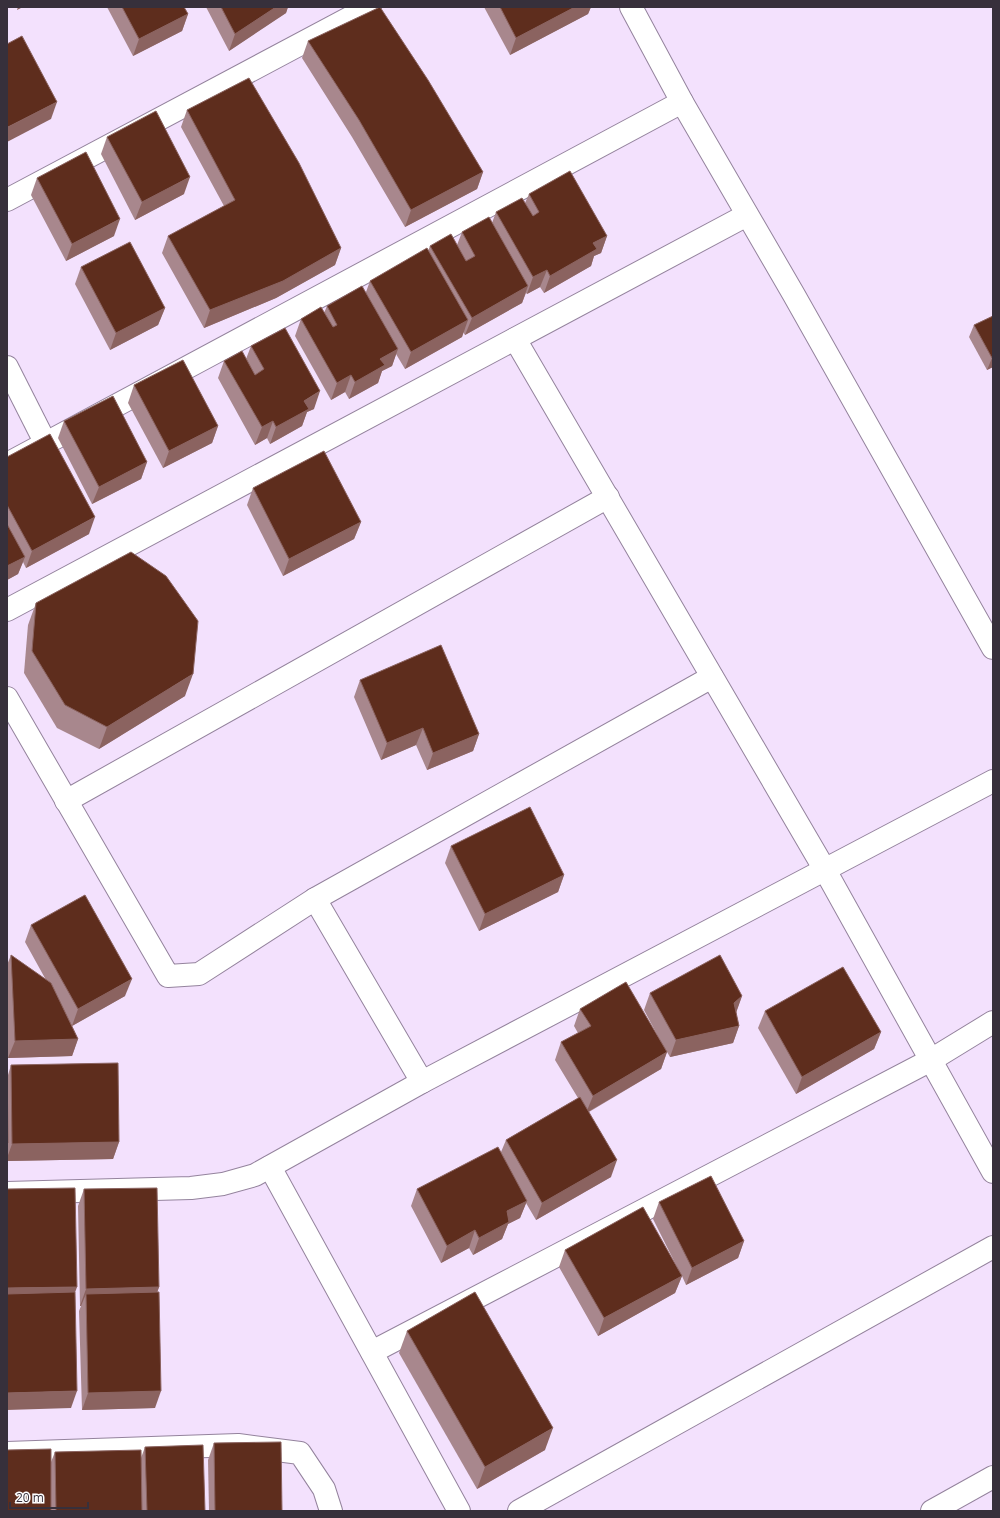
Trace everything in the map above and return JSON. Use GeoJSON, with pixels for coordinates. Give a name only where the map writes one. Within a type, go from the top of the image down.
{"type":"FeatureCollection","features":[{"type":"Feature","properties":{"kind":"street"},"geometry":{"type":"LineString","coordinates":[[7,200],[370,7]]}},
{"type":"Feature","properties":{"kind":"street"},"geometry":{"type":"LineString","coordinates":[[631,7],[682,102],[993,648]]}},
{"type":"Feature","properties":{"kind":"street"},"geometry":{"type":"LineString","coordinates":[[7,464],[682,102]]}},
{"type":"Feature","properties":{"kind":"street"},"geometry":{"type":"LineString","coordinates":[[7,610],[747,215]]}},
{"type":"Feature","properties":{"kind":"street"},"geometry":{"type":"LineString","coordinates":[[515,339],[825,870],[993,1172]]}},
{"type":"Feature","properties":{"kind":"street"},"geometry":{"type":"LineString","coordinates":[[7,367],[46,444]]}},
{"type":"Feature","properties":{"kind":"street"},"geometry":{"type":"LineString","coordinates":[[66,801],[608,497]]}},
{"type":"Feature","properties":{"kind":"street"},"geometry":{"type":"LineString","coordinates":[[7,698],[168,976],[199,974],[315,899],[712,677]]}},
{"type":"Feature","properties":{"kind":"street"},"geometry":{"type":"LineString","coordinates":[[7,1193],[191,1188],[229,1182],[255,1175],[422,1082],[993,781]]}},
{"type":"Feature","properties":{"kind":"street"},"geometry":{"type":"LineString","coordinates":[[315,899],[422,1082]]}},
{"type":"Feature","properties":{"kind":"street"},"geometry":{"type":"LineString","coordinates":[[372,1352],[931,1060],[993,1022]]}},
{"type":"Feature","properties":{"kind":"street"},"geometry":{"type":"LineString","coordinates":[[270,1167],[459,1511]]}},
{"type":"Feature","properties":{"kind":"street"},"geometry":{"type":"LineString","coordinates":[[518,1511],[993,1247]]}},
{"type":"Feature","properties":{"kind":"street"},"geometry":{"type":"LineString","coordinates":[[7,1454],[238,1445],[300,1453],[324,1489],[331,1511]]}},
{"type":"Feature","properties":{"kind":"street"},"geometry":{"type":"LineString","coordinates":[[932,1511],[993,1477]]}},
{"type":"Feature","properties":{"kind":"building"},"geometry":{"type":"Polygon","coordinates":[[[122,7],[184,7],[188,14],[139,39],[122,7]]]}},
{"type":"Feature","properties":{"kind":"building"},"geometry":{"type":"Polygon","coordinates":[[[221,7],[276,7],[235,34],[221,7]]]}},
{"type":"Feature","properties":{"kind":"building"},"geometry":{"type":"Polygon","coordinates":[[[380,7],[428,80],[483,172],[411,210],[359,120],[308,41],[380,7]]]}},
{"type":"Feature","properties":{"kind":"building"},"geometry":{"type":"Polygon","coordinates":[[[500,7],[575,7],[516,38],[500,7]]]}},
{"type":"Feature","properties":{"kind":"building"},"geometry":{"type":"Polygon","coordinates":[[[22,36],[57,102],[8,127],[7,44],[22,36]]]}},
{"type":"Feature","properties":{"kind":"building"},"geometry":{"type":"Polygon","coordinates":[[[249,78],[299,163],[341,248],[283,281],[210,310],[168,236],[235,200],[187,110],[249,78]]]}},
{"type":"Feature","properties":{"kind":"building"},"geometry":{"type":"Polygon","coordinates":[[[156,111],[190,177],[142,202],[107,137],[156,111]]]}},
{"type":"Feature","properties":{"kind":"building"},"geometry":{"type":"Polygon","coordinates":[[[86,152],[120,219],[72,244],[37,178],[86,152]]]}},
{"type":"Feature","properties":{"kind":"building"},"geometry":{"type":"Polygon","coordinates":[[[570,171],[607,236],[593,243],[597,249],[550,276],[547,270],[533,277],[496,212],[522,198],[533,216],[539,212],[529,194],[570,171]]]}},
{"type":"Feature","properties":{"kind":"building"},"geometry":{"type":"Polygon","coordinates":[[[489,217],[528,286],[472,318],[430,246],[451,234],[466,261],[475,256],[462,232],[489,217]]]}},
{"type":"Feature","properties":{"kind":"building"},"geometry":{"type":"Polygon","coordinates":[[[130,242],[165,308],[116,333],[81,267],[130,242]]]}},
{"type":"Feature","properties":{"kind":"building"},"geometry":{"type":"Polygon","coordinates":[[[427,248],[468,320],[411,352],[370,281],[427,248]]]}},
{"type":"Feature","properties":{"kind":"building"},"geometry":{"type":"Polygon","coordinates":[[[362,286],[398,349],[380,359],[385,365],[355,382],[351,375],[337,383],[301,319],[321,307],[333,327],[337,325],[327,306],[362,286]]]}},
{"type":"Feature","properties":{"kind":"building"},"geometry":{"type":"Polygon","coordinates":[[[993,316],[993,358],[992,358],[974,325],[993,316]]]}},
{"type":"Feature","properties":{"kind":"building"},"geometry":{"type":"Polygon","coordinates":[[[285,328],[320,391],[304,401],[309,409],[276,427],[273,421],[262,427],[224,361],[242,351],[255,375],[264,369],[251,346],[285,328]]]}},
{"type":"Feature","properties":{"kind":"building"},"geometry":{"type":"Polygon","coordinates":[[[183,360],[218,426],[169,451],[134,385],[183,360]]]}},
{"type":"Feature","properties":{"kind":"building"},"geometry":{"type":"Polygon","coordinates":[[[113,396],[147,462],[99,487],[64,421],[113,396]]]}},
{"type":"Feature","properties":{"kind":"building"},"geometry":{"type":"Polygon","coordinates":[[[50,434],[95,517],[32,551],[7,505],[7,457],[50,434]]]}},
{"type":"Feature","properties":{"kind":"building"},"geometry":{"type":"Polygon","coordinates":[[[324,451],[361,522],[289,559],[253,488],[324,451]]]}},
{"type":"Feature","properties":{"kind":"building"},"geometry":{"type":"Polygon","coordinates":[[[7,524],[25,557],[7,566],[7,524]]]}},
{"type":"Feature","properties":{"kind":"building"},"geometry":{"type":"Polygon","coordinates":[[[131,552],[166,576],[198,621],[193,674],[107,727],[65,705],[32,651],[36,603],[131,552]]]}},
{"type":"Feature","properties":{"kind":"building"},"geometry":{"type":"Polygon","coordinates":[[[441,645],[479,734],[433,753],[423,728],[387,743],[360,680],[441,645]]]}},
{"type":"Feature","properties":{"kind":"building"},"geometry":{"type":"Polygon","coordinates":[[[530,807],[564,875],[485,914],[451,846],[530,807]]]}},
{"type":"Feature","properties":{"kind":"building"},"geometry":{"type":"Polygon","coordinates":[[[85,895],[132,979],[78,1009],[31,925],[85,895]]]}},
{"type":"Feature","properties":{"kind":"building"},"geometry":{"type":"Polygon","coordinates":[[[11,955],[51,983],[78,1039],[15,1041],[11,955]]]}},
{"type":"Feature","properties":{"kind":"building"},"geometry":{"type":"Polygon","coordinates":[[[720,955],[742,996],[734,1003],[739,1026],[676,1040],[650,993],[720,955]]]}},
{"type":"Feature","properties":{"kind":"building"},"geometry":{"type":"Polygon","coordinates":[[[843,967],[881,1032],[802,1077],[765,1011],[843,967]]]}},
{"type":"Feature","properties":{"kind":"building"},"geometry":{"type":"Polygon","coordinates":[[[626,982],[667,1052],[593,1096],[561,1042],[591,1026],[580,1009],[626,982]]]}},
{"type":"Feature","properties":{"kind":"building"},"geometry":{"type":"Polygon","coordinates":[[[118,1063],[119,1142],[12,1144],[11,1065],[118,1063]]]}},
{"type":"Feature","properties":{"kind":"building"},"geometry":{"type":"Polygon","coordinates":[[[7,1064],[8,1143],[7,1143],[7,1064]]]}},
{"type":"Feature","properties":{"kind":"building"},"geometry":{"type":"Polygon","coordinates":[[[580,1097],[617,1160],[542,1203],[506,1140],[580,1097]]]}},
{"type":"Feature","properties":{"kind":"building"},"geometry":{"type":"Polygon","coordinates":[[[498,1147],[527,1201],[507,1211],[509,1222],[479,1238],[475,1230],[447,1246],[417,1189],[498,1147]]]}},
{"type":"Feature","properties":{"kind":"building"},"geometry":{"type":"Polygon","coordinates":[[[711,1176],[744,1241],[692,1268],[659,1202],[711,1176]]]}},
{"type":"Feature","properties":{"kind":"building"},"geometry":{"type":"Polygon","coordinates":[[[75,1188],[77,1287],[7,1288],[7,1189],[75,1188]]]}},
{"type":"Feature","properties":{"kind":"building"},"geometry":{"type":"Polygon","coordinates":[[[157,1188],[159,1287],[86,1289],[84,1189],[157,1188]]]}},
{"type":"Feature","properties":{"kind":"building"},"geometry":{"type":"Polygon","coordinates":[[[643,1207],[682,1276],[604,1318],[565,1250],[643,1207]]]}},
{"type":"Feature","properties":{"kind":"building"},"geometry":{"type":"Polygon","coordinates":[[[75,1292],[77,1391],[7,1393],[7,1294],[75,1292]]]}},
{"type":"Feature","properties":{"kind":"building"},"geometry":{"type":"Polygon","coordinates":[[[159,1292],[161,1391],[88,1393],[86,1294],[159,1292]]]}},
{"type":"Feature","properties":{"kind":"building"},"geometry":{"type":"Polygon","coordinates":[[[475,1292],[553,1428],[485,1467],[407,1331],[475,1292]]]}},
{"type":"Feature","properties":{"kind":"building"},"geometry":{"type":"Polygon","coordinates":[[[281,1442],[282,1511],[215,1511],[214,1443],[281,1442]]]}},
{"type":"Feature","properties":{"kind":"building"},"geometry":{"type":"Polygon","coordinates":[[[203,1445],[205,1511],[147,1511],[145,1447],[203,1445]]]}},
{"type":"Feature","properties":{"kind":"building"},"geometry":{"type":"Polygon","coordinates":[[[51,1449],[51,1511],[7,1511],[7,1450],[51,1449]]]}},
{"type":"Feature","properties":{"kind":"building"},"geometry":{"type":"Polygon","coordinates":[[[141,1450],[142,1511],[56,1511],[55,1452],[141,1450]]]}}]}
